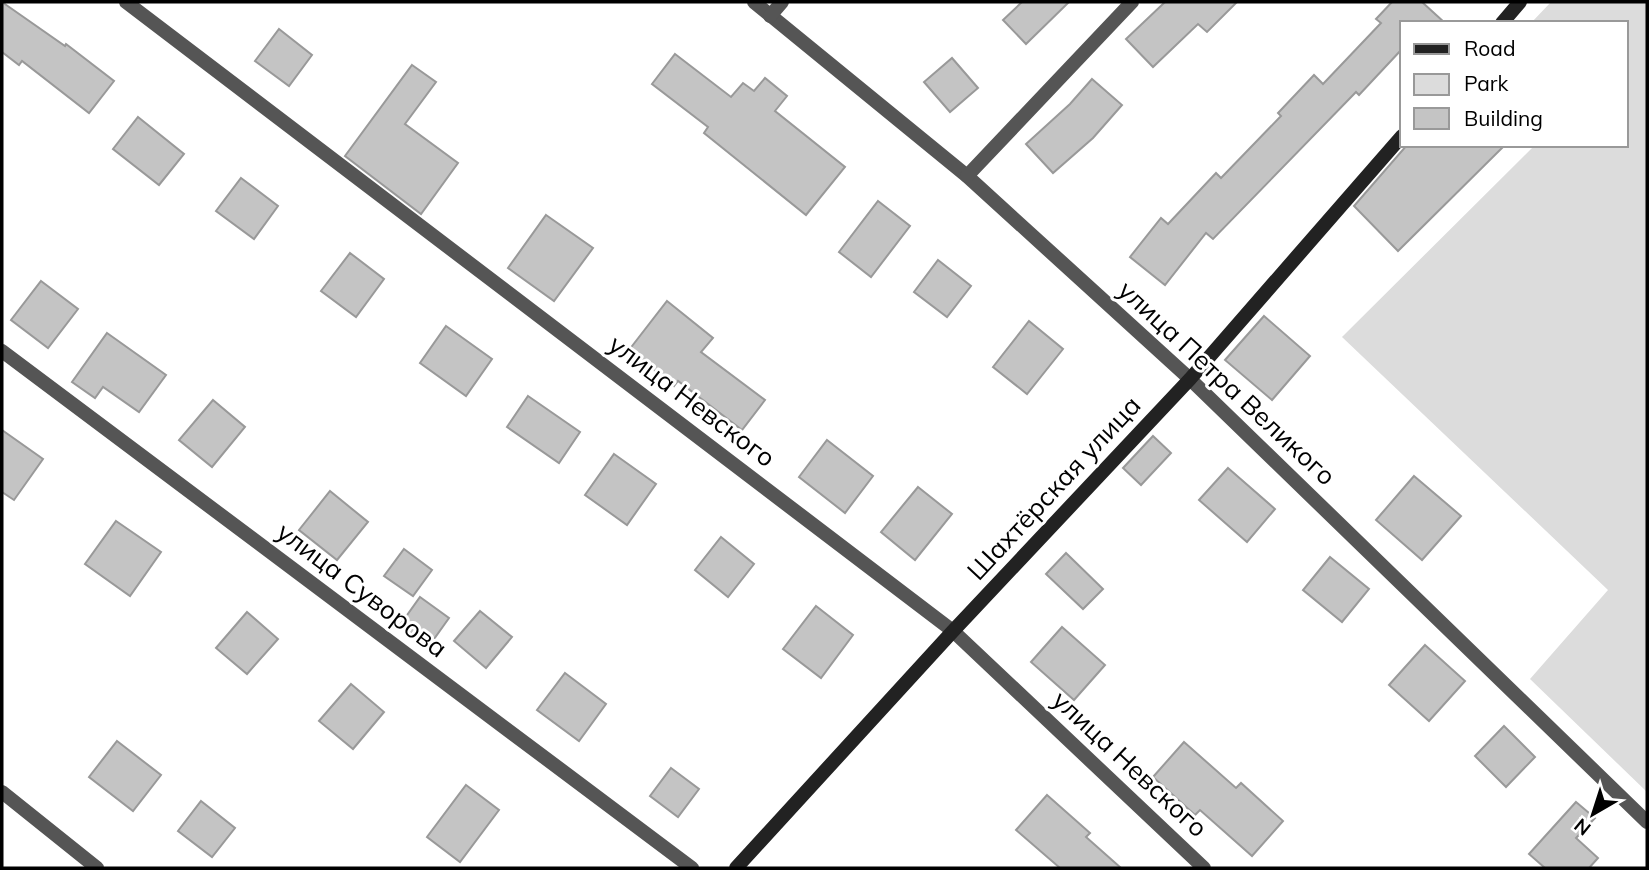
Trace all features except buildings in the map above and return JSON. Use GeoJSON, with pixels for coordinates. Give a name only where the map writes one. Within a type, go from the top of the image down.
{"type":"FeatureCollection","features":[{"type":"Feature","properties":{"kind":"street","name":"улица Невского"},"geometry":{"type":"LineString","coordinates":[[126,2],[953,631],[1204,868]]}},
{"type":"Feature","properties":{"kind":"street","name":"улица Петра Великого"},"geometry":{"type":"LineString","coordinates":[[754,2],[967,176],[1190,379],[1647,822]]}},
{"type":"Feature","properties":{"kind":"street"},"geometry":{"type":"LineString","coordinates":[[770,16],[782,2]]}},
{"type":"Feature","properties":{"kind":"street"},"geometry":{"type":"LineString","coordinates":[[967,176],[1132,2]]}},
{"type":"Feature","properties":{"kind":"street"},"geometry":{"type":"LineString","coordinates":[[1504,21],[1520,2]]}},
{"type":"Feature","properties":{"kind":"street","name":"Шахтёрская улица"},"geometry":{"type":"LineString","coordinates":[[736,868],[953,631],[1190,379],[1400,138]]}},
{"type":"Feature","properties":{"kind":"street","name":"улица Суворова"},"geometry":{"type":"LineString","coordinates":[[2,351],[692,868]]}},
{"type":"Feature","properties":{"kind":"street"},"geometry":{"type":"LineString","coordinates":[[2,792],[97,868]]}},
{"type":"Feature","properties":{"kind":"green space"},"geometry":{"type":"Polygon","coordinates":[[[1551,2],[1647,2],[1647,792],[1530,679],[1608,590],[1342,337],[1533,147],[1628,147],[1628,21],[1533,21],[1551,2]]]}}]}
